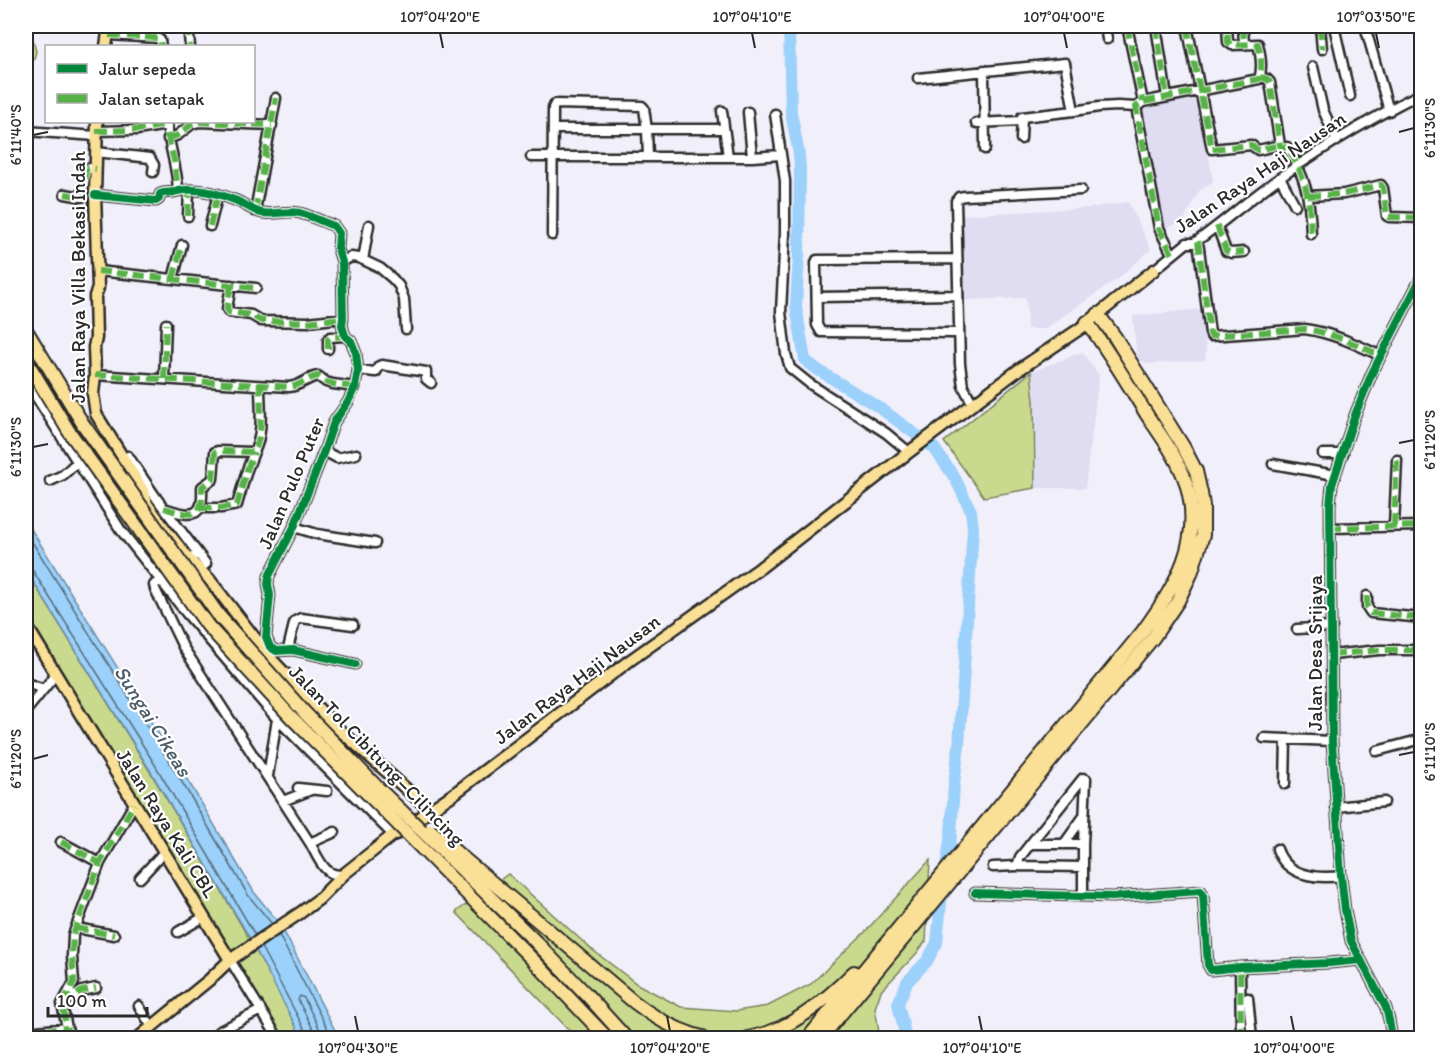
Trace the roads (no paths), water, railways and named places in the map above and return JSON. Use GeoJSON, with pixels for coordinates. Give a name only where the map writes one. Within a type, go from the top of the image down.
{"type":"FeatureCollection","features":[{"type":"Feature","properties":{"kind":"highway"},"geometry":{"type":"LineString","coordinates":[[807,1038],[903,921],[1153,638],[1169,615],[1191,574],[1203,535],[1200,482],[1191,460],[1115,338],[1096,322]]}},
{"type":"Feature","properties":{"kind":"highway","name":"Jalan Tol Cibitung–Cilincing"},"geometry":{"type":"LineString","coordinates":[[26,330],[82,424],[219,616],[305,713],[378,788],[536,942],[626,1038]]}},
{"type":"Feature","properties":{"kind":"highway","name":"Jalan Tol Cibitung–Cilincing"},"geometry":{"type":"LineString","coordinates":[[26,360],[68,430],[208,626],[291,717],[532,958],[607,1038]]}},
{"type":"Feature","properties":{"kind":"highway"},"geometry":{"type":"LineString","coordinates":[[821,1038],[1060,742]]}},
{"type":"Feature","properties":{"kind":"highway"},"geometry":{"type":"LineString","coordinates":[[378,788],[447,842],[634,1002],[661,1021],[691,1035],[706,1038]]}},
{"type":"Feature","properties":{"kind":"highway"},"geometry":{"type":"LineString","coordinates":[[748,1038],[778,1029],[811,1010],[843,983],[903,921]]}},
{"type":"Feature","properties":{"kind":"highway"},"geometry":{"type":"LineString","coordinates":[[831,1038],[875,973]]}},
{"type":"Feature","properties":{"kind":"main road","name":"Jalan Raya Villa Bekasi Indah"},"geometry":{"type":"LineString","coordinates":[[97,130],[95,195],[98,288],[95,296],[93,394],[96,414],[144,492],[147,504],[193,556],[200,569],[335,726],[430,810]]}},
{"type":"Feature","properties":{"kind":"main road","name":"Jalan Raya Haji Nausan"},"geometry":{"type":"LineString","coordinates":[[138,1038],[209,980],[233,957],[319,899],[344,874],[393,835],[406,830],[629,661],[760,568],[1017,371],[1096,322],[1154,270]]}},
{"type":"Feature","properties":{"kind":"main road","name":"Jalan Raya Kali CBL"},"geometry":{"type":"LineString","coordinates":[[26,625],[204,917],[233,957]]}},
{"type":"Feature","properties":{"kind":"street"},"geometry":{"type":"LineString","coordinates":[[1107,39],[1104,26],[1120,26]]}},
{"type":"Feature","properties":{"kind":"street"},"geometry":{"type":"LineString","coordinates":[[1127,26],[1159,228],[1172,253]]}},
{"type":"Feature","properties":{"kind":"street"},"geometry":{"type":"LineString","coordinates":[[1156,26],[1167,97]]}},
{"type":"Feature","properties":{"kind":"street"},"geometry":{"type":"LineString","coordinates":[[1187,26],[1212,149],[1251,145],[1258,150],[1280,145],[1282,148],[1287,147],[1299,165],[1308,196],[1311,234]]}},
{"type":"Feature","properties":{"kind":"street"},"geometry":{"type":"LineString","coordinates":[[1227,26],[1230,44],[1258,44],[1261,58],[1260,77]]}},
{"type":"Feature","properties":{"kind":"street"},"geometry":{"type":"LineString","coordinates":[[1243,26],[1244,45]]}},
{"type":"Feature","properties":{"kind":"street"},"geometry":{"type":"LineString","coordinates":[[1320,26],[1322,49]]}},
{"type":"Feature","properties":{"kind":"street"},"geometry":{"type":"LineString","coordinates":[[1334,26],[1350,96]]}},
{"type":"Feature","properties":{"kind":"street"},"geometry":{"type":"LineString","coordinates":[[1365,26],[1389,111]]}},
{"type":"Feature","properties":{"kind":"street"},"geometry":{"type":"LineString","coordinates":[[189,30],[200,34]]}},
{"type":"Feature","properties":{"kind":"street"},"geometry":{"type":"LineString","coordinates":[[108,36],[157,38],[162,45]]}},
{"type":"Feature","properties":{"kind":"street"},"geometry":{"type":"LineString","coordinates":[[918,78],[1065,63],[1074,111]]}},
{"type":"Feature","properties":{"kind":"street"},"geometry":{"type":"LineString","coordinates":[[1313,67],[1323,110],[1336,141]]}},
{"type":"Feature","properties":{"kind":"street"},"geometry":{"type":"LineString","coordinates":[[984,70],[980,123],[985,149]]}},
{"type":"Feature","properties":{"kind":"street"},"geometry":{"type":"LineString","coordinates":[[1021,139],[1022,117],[1099,107],[1140,105],[1167,97],[1253,81],[1260,77]]}},
{"type":"Feature","properties":{"kind":"street"},"geometry":{"type":"LineString","coordinates":[[1260,77],[1269,81],[1271,85],[1280,145]]}},
{"type":"Feature","properties":{"kind":"street","name":"Jalan Raya Haji Nausan"},"geometry":{"type":"LineString","coordinates":[[1154,270],[1172,253],[1187,243],[1198,241],[1279,178],[1336,141],[1421,95]]}},
{"type":"Feature","properties":{"kind":"street"},"geometry":{"type":"LineString","coordinates":[[95,195],[156,201],[162,193],[201,190],[218,194],[255,211],[276,98]]}},
{"type":"Feature","properties":{"kind":"street"},"geometry":{"type":"LineString","coordinates":[[552,235],[553,108],[555,104],[639,105],[644,108],[648,157]]}},
{"type":"Feature","properties":{"kind":"street"},"geometry":{"type":"LineString","coordinates":[[722,111],[728,157]]}},
{"type":"Feature","properties":{"kind":"street"},"geometry":{"type":"LineString","coordinates":[[748,112],[752,157]]}},
{"type":"Feature","properties":{"kind":"street"},"geometry":{"type":"LineString","coordinates":[[775,114],[785,181],[781,312],[790,368],[810,384],[911,451]]}},
{"type":"Feature","properties":{"kind":"street"},"geometry":{"type":"LineString","coordinates":[[980,123],[1022,121]]}},
{"type":"Feature","properties":{"kind":"street"},"geometry":{"type":"LineString","coordinates":[[26,131],[137,130],[167,123],[178,190]]}},
{"type":"Feature","properties":{"kind":"street"},"geometry":{"type":"LineString","coordinates":[[168,139],[181,133],[192,123]]}},
{"type":"Feature","properties":{"kind":"street"},"geometry":{"type":"LineString","coordinates":[[248,123],[272,125]]}},
{"type":"Feature","properties":{"kind":"street"},"geometry":{"type":"LineString","coordinates":[[553,129],[724,129]]}},
{"type":"Feature","properties":{"kind":"street"},"geometry":{"type":"LineString","coordinates":[[96,152],[150,158],[154,165],[153,172]]}},
{"type":"Feature","properties":{"kind":"street"},"geometry":{"type":"LineString","coordinates":[[531,156],[752,157],[781,155]]}},
{"type":"Feature","properties":{"kind":"street"},"geometry":{"type":"LineString","coordinates":[[65,194],[82,197],[86,170],[96,169]]}},
{"type":"Feature","properties":{"kind":"street"},"geometry":{"type":"LineString","coordinates":[[1279,178],[1295,204]]}},
{"type":"Feature","properties":{"kind":"street"},"geometry":{"type":"LineString","coordinates":[[1308,196],[1344,194],[1381,185],[1388,217],[1422,218]]}},
{"type":"Feature","properties":{"kind":"street"},"geometry":{"type":"LineString","coordinates":[[188,216],[189,190]]}},
{"type":"Feature","properties":{"kind":"street"},"geometry":{"type":"LineString","coordinates":[[973,404],[965,392],[961,378],[955,203],[959,197],[1082,190]]}},
{"type":"Feature","properties":{"kind":"street"},"geometry":{"type":"LineString","coordinates":[[210,226],[218,194]]}},
{"type":"Feature","properties":{"kind":"street","name":"Jalan Pulo Puter"},"geometry":{"type":"LineString","coordinates":[[255,211],[271,214],[300,213],[334,226],[339,233],[338,249],[342,262],[342,325],[345,336],[354,346],[358,370],[355,387],[334,422],[294,527],[269,576],[270,595],[266,637],[274,655]]}},
{"type":"Feature","properties":{"kind":"street"},"geometry":{"type":"LineString","coordinates":[[363,260],[369,225]]}},
{"type":"Feature","properties":{"kind":"street"},"geometry":{"type":"LineString","coordinates":[[1217,226],[1226,251],[1244,252]]}},
{"type":"Feature","properties":{"kind":"street"},"geometry":{"type":"LineString","coordinates":[[1198,241],[1211,336],[1305,329],[1336,336],[1381,356]]}},
{"type":"Feature","properties":{"kind":"street"},"geometry":{"type":"LineString","coordinates":[[172,279],[182,245]]}},
{"type":"Feature","properties":{"kind":"street"},"geometry":{"type":"LineString","coordinates":[[342,262],[356,257],[386,272],[399,286],[404,299],[406,329]]}},
{"type":"Feature","properties":{"kind":"street"},"geometry":{"type":"LineString","coordinates":[[957,259],[818,260],[816,263],[817,325],[821,332],[958,333]]}},
{"type":"Feature","properties":{"kind":"street"},"geometry":{"type":"LineString","coordinates":[[98,271],[256,288]]}},
{"type":"Feature","properties":{"kind":"street","name":"Jalan Desa Srijaya"},"geometry":{"type":"LineString","coordinates":[[1392,1038],[1386,1008],[1351,941],[1341,876],[1332,741],[1331,494],[1355,415],[1381,356],[1422,276]]}},
{"type":"Feature","properties":{"kind":"street"},"geometry":{"type":"LineString","coordinates":[[231,285],[227,309],[229,312],[251,315],[261,321],[308,322],[343,318]]}},
{"type":"Feature","properties":{"kind":"street"},"geometry":{"type":"LineString","coordinates":[[817,297],[958,295]]}},
{"type":"Feature","properties":{"kind":"street"},"geometry":{"type":"LineString","coordinates":[[164,379],[166,324]]}},
{"type":"Feature","properties":{"kind":"street"},"geometry":{"type":"LineString","coordinates":[[328,349],[330,337],[345,336]]}},
{"type":"Feature","properties":{"kind":"street"},"geometry":{"type":"LineString","coordinates":[[358,370],[376,372],[382,365],[426,372],[426,379],[431,383]]}},
{"type":"Feature","properties":{"kind":"street"},"geometry":{"type":"LineString","coordinates":[[95,375],[289,387],[318,376],[326,382],[355,387]]}},
{"type":"Feature","properties":{"kind":"street"},"geometry":{"type":"LineString","coordinates":[[26,381],[120,529],[160,580],[223,657],[278,719],[393,835]]}},
{"type":"Feature","properties":{"kind":"street"},"geometry":{"type":"LineString","coordinates":[[200,508],[237,505],[257,445],[260,428],[260,386]]}},
{"type":"Feature","properties":{"kind":"street"},"geometry":{"type":"LineString","coordinates":[[96,414],[164,508],[193,556],[154,585],[183,647],[268,776],[320,862],[332,874],[340,876],[344,874]]}},
{"type":"Feature","properties":{"kind":"street"},"geometry":{"type":"LineString","coordinates":[[324,451],[337,458],[356,454]]}},
{"type":"Feature","properties":{"kind":"street"},"geometry":{"type":"LineString","coordinates":[[164,508],[191,514],[200,508],[202,487],[213,479],[215,452],[254,452]]}},
{"type":"Feature","properties":{"kind":"street"},"geometry":{"type":"LineString","coordinates":[[1323,454],[1343,454]]}},
{"type":"Feature","properties":{"kind":"street"},"geometry":{"type":"LineString","coordinates":[[1394,526],[1396,460]]}},
{"type":"Feature","properties":{"kind":"street"},"geometry":{"type":"LineString","coordinates":[[50,481],[63,475],[77,462]]}},
{"type":"Feature","properties":{"kind":"street"},"geometry":{"type":"LineString","coordinates":[[1273,464],[1335,475]]}},
{"type":"Feature","properties":{"kind":"street"},"geometry":{"type":"LineString","coordinates":[[1330,528],[1422,526]]}},
{"type":"Feature","properties":{"kind":"street"},"geometry":{"type":"LineString","coordinates":[[294,527],[317,534],[375,543]]}},
{"type":"Feature","properties":{"kind":"street"},"geometry":{"type":"LineString","coordinates":[[169,591],[200,569]]}},
{"type":"Feature","properties":{"kind":"street"},"geometry":{"type":"LineString","coordinates":[[1367,596],[1367,607],[1371,613],[1422,618]]}},
{"type":"Feature","properties":{"kind":"street"},"geometry":{"type":"LineString","coordinates":[[288,649],[295,621],[301,618],[353,625]]}},
{"type":"Feature","properties":{"kind":"street"},"geometry":{"type":"LineString","coordinates":[[1297,629],[1332,627]]}},
{"type":"Feature","properties":{"kind":"street"},"geometry":{"type":"LineString","coordinates":[[274,655],[288,649],[355,664]]}},
{"type":"Feature","properties":{"kind":"street"},"geometry":{"type":"LineString","coordinates":[[1332,655],[1379,650],[1422,650]]}},
{"type":"Feature","properties":{"kind":"street"},"geometry":{"type":"LineString","coordinates":[[26,711],[56,674]]}},
{"type":"Feature","properties":{"kind":"street"},"geometry":{"type":"LineString","coordinates":[[26,683],[44,689]]}},
{"type":"Feature","properties":{"kind":"street"},"geometry":{"type":"LineString","coordinates":[[268,776],[278,719]]}},
{"type":"Feature","properties":{"kind":"street"},"geometry":{"type":"LineString","coordinates":[[1264,738],[1332,741]]}},
{"type":"Feature","properties":{"kind":"street"},"geometry":{"type":"LineString","coordinates":[[1285,784],[1286,739]]}},
{"type":"Feature","properties":{"kind":"street"},"geometry":{"type":"LineString","coordinates":[[1377,751],[1422,739]]}},
{"type":"Feature","properties":{"kind":"street"},"geometry":{"type":"LineString","coordinates":[[1017,866],[1019,859],[1030,844],[1084,778],[1086,780],[1083,896]]}},
{"type":"Feature","properties":{"kind":"street"},"geometry":{"type":"LineString","coordinates":[[298,788],[327,792]]}},
{"type":"Feature","properties":{"kind":"street"},"geometry":{"type":"LineString","coordinates":[[283,801],[311,790]]}},
{"type":"Feature","properties":{"kind":"street"},"geometry":{"type":"LineString","coordinates":[[1336,807],[1384,802]]}},
{"type":"Feature","properties":{"kind":"street"},"geometry":{"type":"LineString","coordinates":[[71,1038],[62,1004],[74,982],[73,934],[100,863],[134,804]]}},
{"type":"Feature","properties":{"kind":"street"},"geometry":{"type":"LineString","coordinates":[[1064,844],[1084,816]]}},
{"type":"Feature","properties":{"kind":"street"},"geometry":{"type":"LineString","coordinates":[[310,843],[335,832]]}},
{"type":"Feature","properties":{"kind":"street"},"geometry":{"type":"LineString","coordinates":[[61,842],[100,863]]}},
{"type":"Feature","properties":{"kind":"street"},"geometry":{"type":"LineString","coordinates":[[1030,844],[1083,844]]}},
{"type":"Feature","properties":{"kind":"street"},"geometry":{"type":"LineString","coordinates":[[1277,849],[1285,864],[1298,872],[1323,877],[1341,876]]}},
{"type":"Feature","properties":{"kind":"street"},"geometry":{"type":"LineString","coordinates":[[140,878],[164,852]]}},
{"type":"Feature","properties":{"kind":"street"},"geometry":{"type":"LineString","coordinates":[[993,867],[1083,867]]}},
{"type":"Feature","properties":{"kind":"street"},"geometry":{"type":"LineString","coordinates":[[319,899],[332,874]]}},
{"type":"Feature","properties":{"kind":"street"},"geometry":{"type":"LineString","coordinates":[[26,887],[26,896]]}},
{"type":"Feature","properties":{"kind":"street"},"geometry":{"type":"LineString","coordinates":[[975,893],[1113,897],[1201,891],[1209,968],[1212,970],[1361,960]]}},
{"type":"Feature","properties":{"kind":"street"},"geometry":{"type":"LineString","coordinates":[[178,933],[204,917]]}},
{"type":"Feature","properties":{"kind":"street"},"geometry":{"type":"LineString","coordinates":[[76,928],[114,935]]}},
{"type":"Feature","properties":{"kind":"street","name":"Jalan Raya Kali CBL"},"geometry":{"type":"LineString","coordinates":[[233,957],[278,1038]]}},
{"type":"Feature","properties":{"kind":"street"},"geometry":{"type":"LineString","coordinates":[[1240,967],[1241,1038]]}},
{"type":"Feature","properties":{"kind":"street"},"geometry":{"type":"LineString","coordinates":[[62,1004],[82,992],[96,988]]}},
{"type":"Feature","properties":{"kind":"street"},"geometry":{"type":"LineString","coordinates":[[1248,998],[1252,1038]]}},
{"type":"Feature","properties":{"kind":"street"},"geometry":{"type":"LineString","coordinates":[[139,1006],[152,1027]]}},
{"type":"Feature","properties":{"kind":"street"},"geometry":{"type":"LineString","coordinates":[[217,1038],[218,1032],[261,1010]]}},
{"type":"Feature","properties":{"kind":"street"},"geometry":{"type":"LineString","coordinates":[[26,1032],[67,1028]]}},
{"type":"Feature","properties":{"kind":"water"},"geometry":{"type":"Polygon","coordinates":[[[26,521],[193,789],[254,892],[281,926],[339,1038],[302,1038],[247,933],[26,570],[26,521]]]}},
{"type":"Feature","properties":{"kind":"waterway"},"geometry":{"type":"LineString","coordinates":[[789,26],[791,113],[800,170],[796,306],[805,360],[880,408],[934,448],[955,478],[971,511],[973,528],[959,746],[951,835],[937,943],[927,961],[907,982],[898,1004],[906,1038]]}},
{"type":"Feature","properties":{"kind":"water label","name":"Sungai Cikeas"},"geometry":{"type":"Point","coordinates":[153,721]}}]}
